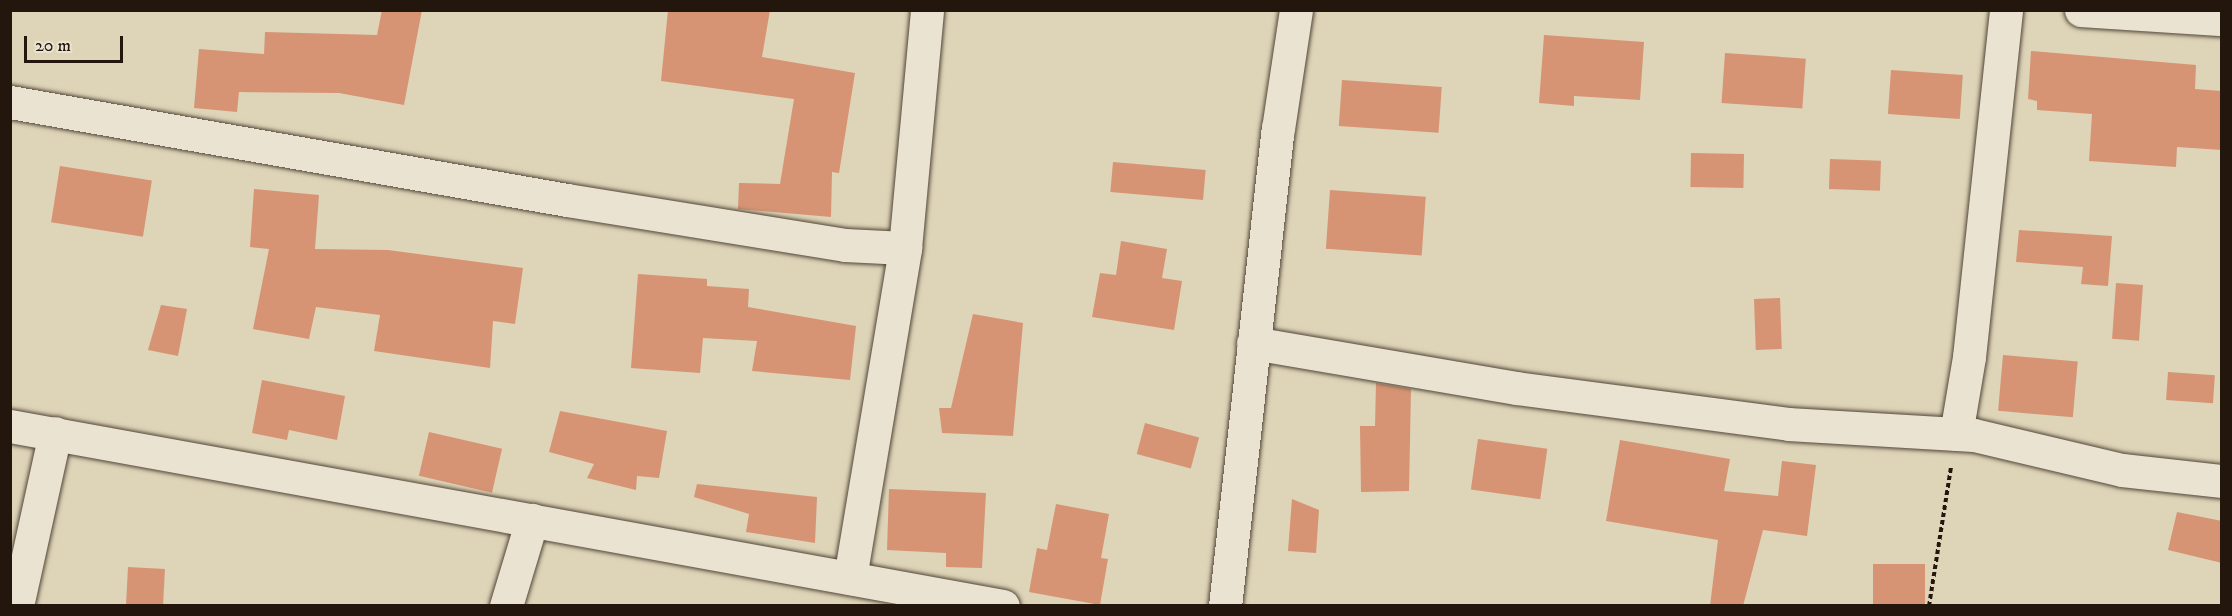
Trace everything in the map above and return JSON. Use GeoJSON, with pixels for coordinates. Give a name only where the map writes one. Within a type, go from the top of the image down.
{"type":"FeatureCollection","features":[{"type":"Feature","properties":{"kind":"street"},"geometry":{"type":"LineString","coordinates":[[850,578],[905,249],[927,10]]}},
{"type":"Feature","properties":{"kind":"street"},"geometry":{"type":"LineString","coordinates":[[1225,606],[1253,343],[1296,10]]}},
{"type":"Feature","properties":{"kind":"street"},"geometry":{"type":"LineString","coordinates":[[1956,434],[1969,357],[2007,10]]}},
{"type":"Feature","properties":{"kind":"street"},"geometry":{"type":"LineString","coordinates":[[2081,10],[2222,19]]}},
{"type":"Feature","properties":{"kind":"street"},"geometry":{"type":"LineString","coordinates":[[10,102],[567,200],[845,245],[905,249]]}},
{"type":"Feature","properties":{"kind":"street"},"geometry":{"type":"LineString","coordinates":[[1253,343],[1516,388],[1788,424],[1956,434],[2122,470],[2222,481]]}},
{"type":"Feature","properties":{"kind":"street"},"geometry":{"type":"LineString","coordinates":[[10,426],[1003,606]]}},
{"type":"Feature","properties":{"kind":"street"},"geometry":{"type":"LineString","coordinates":[[17,606],[55,433]]}},
{"type":"Feature","properties":{"kind":"street"},"geometry":{"type":"LineString","coordinates":[[506,606],[532,520]]}},
{"type":"Feature","properties":{"kind":"path"},"geometry":{"type":"LineString","coordinates":[[1929,606],[1956,434]]}},
{"type":"Feature","properties":{"kind":"building"},"geometry":{"type":"Polygon","coordinates":[[[382,10],[422,10],[404,105],[339,93],[239,92],[237,112],[194,108],[199,49],[264,54],[265,32],[377,35],[382,10]]]}},
{"type":"Feature","properties":{"kind":"building"},"geometry":{"type":"Polygon","coordinates":[[[668,10],[770,10],[762,57],[855,73],[839,173],[832,172],[831,217],[738,209],[739,183],[780,184],[794,99],[661,81],[668,10]]]}},
{"type":"Feature","properties":{"kind":"building"},"geometry":{"type":"Polygon","coordinates":[[[1544,35],[1644,42],[1640,100],[1574,96],[1574,106],[1539,103],[1544,35]]]}},
{"type":"Feature","properties":{"kind":"building"},"geometry":{"type":"Polygon","coordinates":[[[2031,51],[2196,65],[2195,89],[2222,91],[2222,150],[2177,147],[2176,167],[2089,161],[2092,114],[2037,110],[2037,101],[2028,99],[2031,51]]]}},
{"type":"Feature","properties":{"kind":"building"},"geometry":{"type":"Polygon","coordinates":[[[1725,53],[1806,59],[1802,109],[1722,103],[1725,53]]]}},
{"type":"Feature","properties":{"kind":"building"},"geometry":{"type":"Polygon","coordinates":[[[1891,70],[1963,75],[1960,119],[1888,114],[1891,70]]]}},
{"type":"Feature","properties":{"kind":"building"},"geometry":{"type":"Polygon","coordinates":[[[1342,80],[1442,87],[1439,133],[1339,126],[1342,80]]]}},
{"type":"Feature","properties":{"kind":"building"},"geometry":{"type":"Polygon","coordinates":[[[1691,153],[1744,154],[1743,188],[1690,187],[1691,153]]]}},
{"type":"Feature","properties":{"kind":"building"},"geometry":{"type":"Polygon","coordinates":[[[1830,159],[1881,161],[1880,191],[1829,189],[1830,159]]]}},
{"type":"Feature","properties":{"kind":"building"},"geometry":{"type":"Polygon","coordinates":[[[1113,162],[1206,170],[1203,200],[1110,192],[1113,162]]]}},
{"type":"Feature","properties":{"kind":"building"},"geometry":{"type":"Polygon","coordinates":[[[60,166],[152,181],[143,237],[51,222],[60,166]]]}},
{"type":"Feature","properties":{"kind":"building"},"geometry":{"type":"Polygon","coordinates":[[[254,189],[319,195],[315,249],[388,250],[523,268],[515,324],[493,321],[490,368],[374,351],[380,315],[316,307],[309,339],[253,329],[269,249],[250,247],[254,189]]]}},
{"type":"Feature","properties":{"kind":"building"},"geometry":{"type":"Polygon","coordinates":[[[1330,190],[1426,197],[1422,256],[1326,249],[1330,190]]]}},
{"type":"Feature","properties":{"kind":"building"},"geometry":{"type":"Polygon","coordinates":[[[2019,230],[2112,236],[2108,286],[2081,284],[2083,267],[2016,262],[2019,230]]]}},
{"type":"Feature","properties":{"kind":"building"},"geometry":{"type":"Polygon","coordinates":[[[1121,241],[1167,249],[1162,278],[1182,281],[1174,330],[1092,317],[1100,273],[1116,275],[1121,241]]]}},
{"type":"Feature","properties":{"kind":"building"},"geometry":{"type":"Polygon","coordinates":[[[638,274],[707,279],[707,286],[749,289],[748,307],[856,326],[850,380],[752,371],[757,341],[703,338],[700,373],[631,368],[638,274]]]}},
{"type":"Feature","properties":{"kind":"building"},"geometry":{"type":"Polygon","coordinates":[[[2116,283],[2143,285],[2139,341],[2112,339],[2116,283]]]}},
{"type":"Feature","properties":{"kind":"building"},"geometry":{"type":"Polygon","coordinates":[[[1780,298],[1782,349],[1756,350],[1754,299],[1780,298]]]}},
{"type":"Feature","properties":{"kind":"building"},"geometry":{"type":"Polygon","coordinates":[[[161,305],[187,309],[178,356],[148,350],[161,305]]]}},
{"type":"Feature","properties":{"kind":"building"},"geometry":{"type":"Polygon","coordinates":[[[973,314],[1023,323],[1013,436],[942,433],[939,408],[951,408],[973,314]]]}},
{"type":"Feature","properties":{"kind":"building"},"geometry":{"type":"Polygon","coordinates":[[[2003,355],[2078,362],[2073,417],[1998,411],[2003,355]]]}},
{"type":"Feature","properties":{"kind":"building"},"geometry":{"type":"Polygon","coordinates":[[[2168,372],[2215,375],[2213,403],[2166,400],[2168,372]]]}},
{"type":"Feature","properties":{"kind":"building"},"geometry":{"type":"Polygon","coordinates":[[[262,380],[345,396],[337,440],[289,430],[287,440],[252,433],[262,380]]]}},
{"type":"Feature","properties":{"kind":"building"},"geometry":{"type":"Polygon","coordinates":[[[1376,383],[1411,389],[1409,491],[1361,492],[1360,426],[1375,426],[1376,383]]]}},
{"type":"Feature","properties":{"kind":"building"},"geometry":{"type":"Polygon","coordinates":[[[560,411],[667,431],[659,478],[637,476],[636,490],[587,478],[594,464],[549,452],[560,411]]]}},
{"type":"Feature","properties":{"kind":"building"},"geometry":{"type":"Polygon","coordinates":[[[1145,423],[1199,437],[1191,468],[1137,454],[1145,423]]]}},
{"type":"Feature","properties":{"kind":"building"},"geometry":{"type":"Polygon","coordinates":[[[429,432],[502,449],[492,493],[419,476],[429,432]]]}},
{"type":"Feature","properties":{"kind":"building"},"geometry":{"type":"Polygon","coordinates":[[[1478,439],[1547,449],[1540,499],[1471,490],[1478,439]]]}},
{"type":"Feature","properties":{"kind":"building"},"geometry":{"type":"Polygon","coordinates":[[[1620,440],[1730,459],[1724,491],[1778,496],[1782,461],[1816,465],[1807,536],[1763,530],[1743,606],[1710,606],[1718,540],[1606,521],[1620,440]]]}},
{"type":"Feature","properties":{"kind":"building"},"geometry":{"type":"Polygon","coordinates":[[[697,484],[817,497],[815,543],[746,532],[749,514],[694,497],[697,484]]]}},
{"type":"Feature","properties":{"kind":"building"},"geometry":{"type":"Polygon","coordinates":[[[889,489],[986,493],[982,568],[946,567],[946,553],[887,550],[889,489]]]}},
{"type":"Feature","properties":{"kind":"building"},"geometry":{"type":"Polygon","coordinates":[[[1292,499],[1319,510],[1316,553],[1288,551],[1292,499]]]}},
{"type":"Feature","properties":{"kind":"building"},"geometry":{"type":"Polygon","coordinates":[[[1056,504],[1109,514],[1101,558],[1108,559],[1100,605],[1029,592],[1037,548],[1047,550],[1056,504]]]}},
{"type":"Feature","properties":{"kind":"building"},"geometry":{"type":"Polygon","coordinates":[[[2177,512],[2222,521],[2222,563],[2168,550],[2177,512]]]}},
{"type":"Feature","properties":{"kind":"building"},"geometry":{"type":"Polygon","coordinates":[[[1873,564],[1925,564],[1925,606],[1873,606],[1873,564]]]}},
{"type":"Feature","properties":{"kind":"building"},"geometry":{"type":"Polygon","coordinates":[[[128,567],[165,569],[163,606],[126,606],[128,567]]]}}]}
